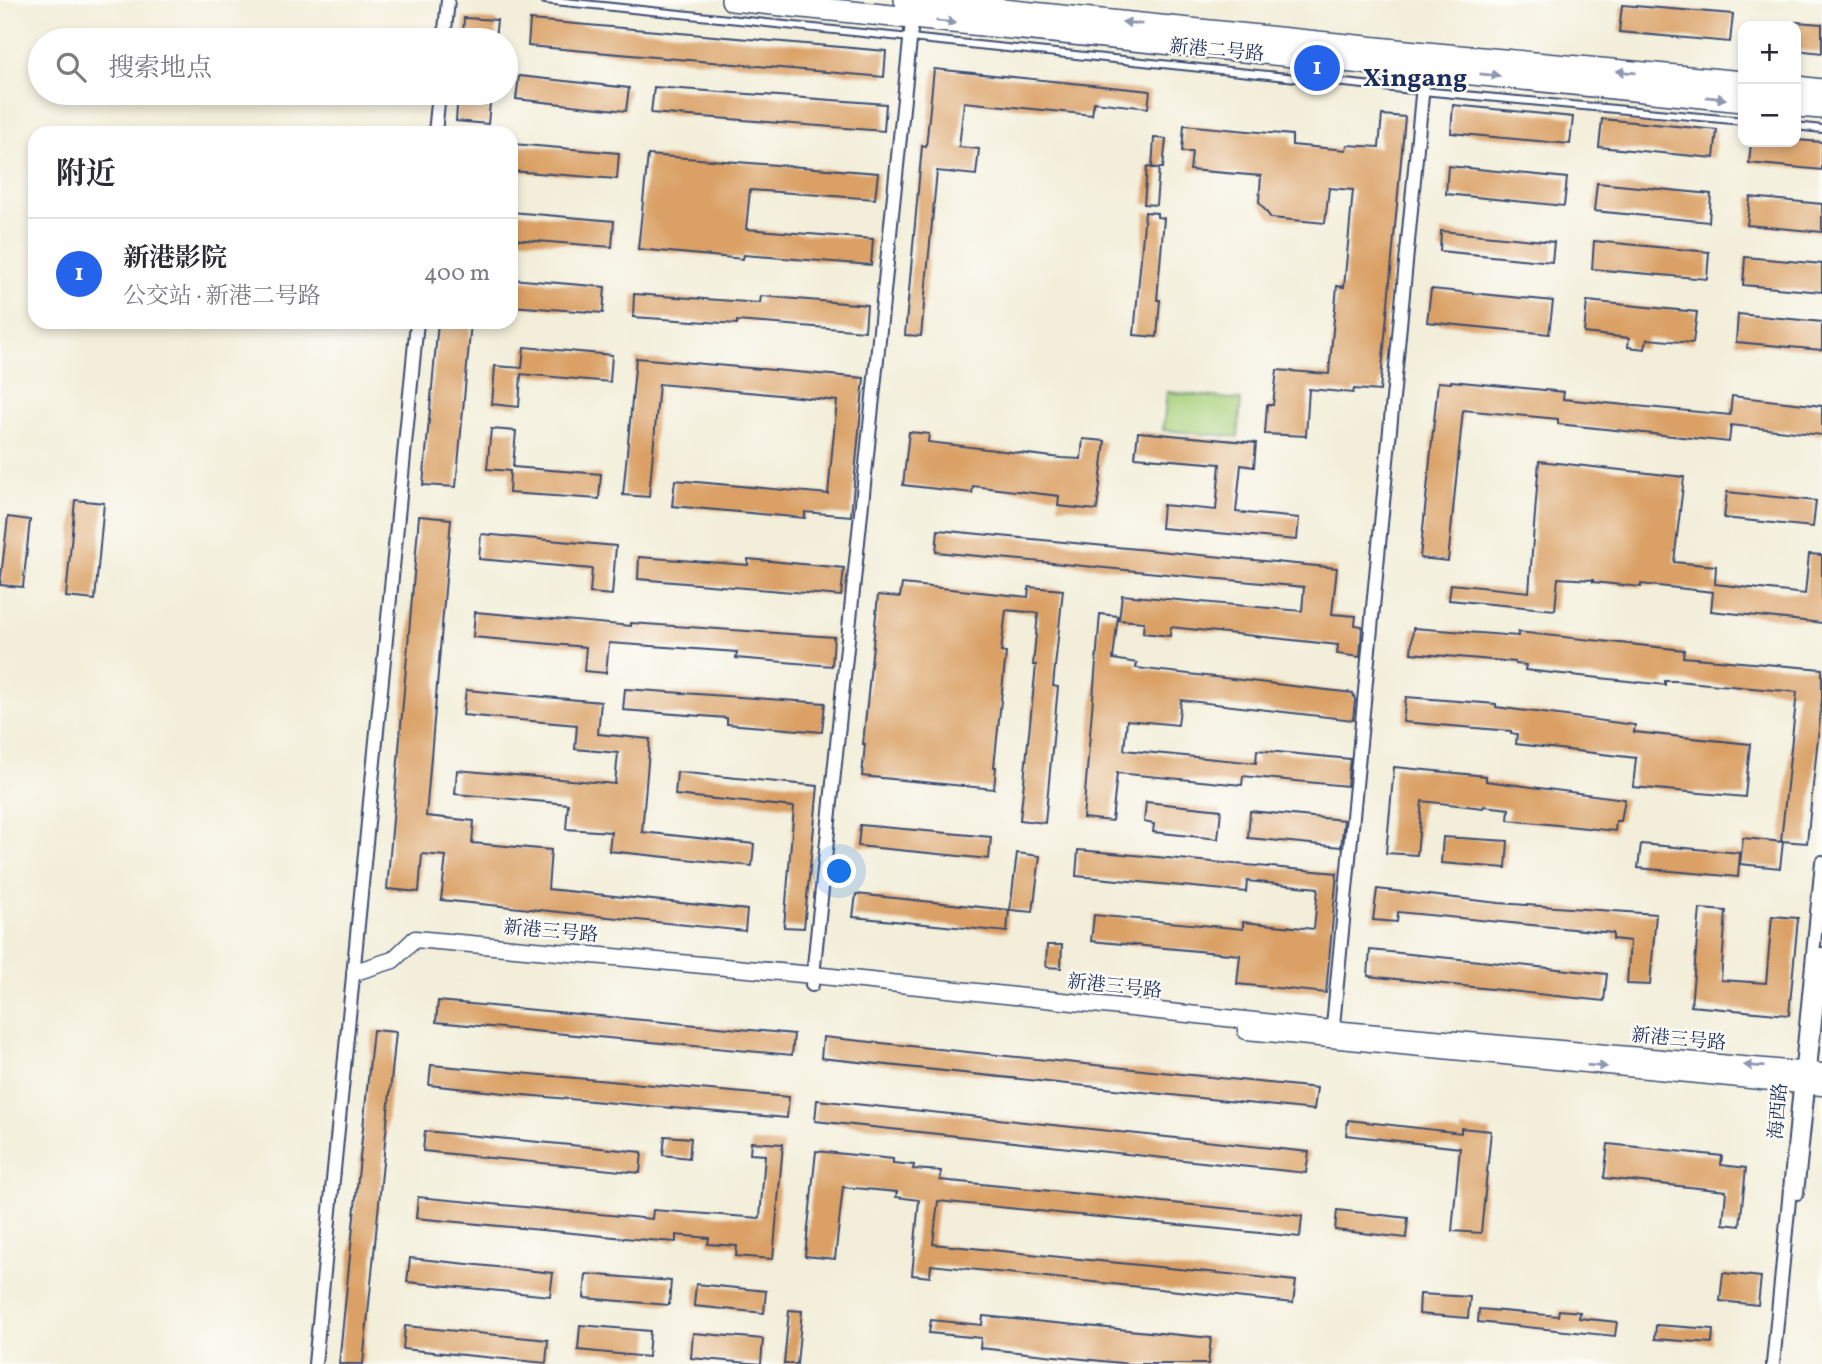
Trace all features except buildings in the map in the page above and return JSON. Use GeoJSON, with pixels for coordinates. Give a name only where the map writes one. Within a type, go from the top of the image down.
{"type":"FeatureCollection","features":[{"type":"Feature","properties":{"kind":"main road","name":"新港二号路"},"geometry":{"type":"LineString","coordinates":[[732,0],[1425,61],[1738,82]]}},
{"type":"Feature","properties":{"kind":"main road","name":"新港二号路"},"geometry":{"type":"LineString","coordinates":[[1425,61],[1738,100]]}},
{"type":"Feature","properties":{"kind":"main road"},"geometry":{"type":"LineString","coordinates":[[1801,88],[1822,90]]}},
{"type":"Feature","properties":{"kind":"main road"},"geometry":{"type":"LineString","coordinates":[[1801,106],[1822,108]]}},
{"type":"Feature","properties":{"kind":"street"},"geometry":{"type":"LineString","coordinates":[[445,28],[448,0]]}},
{"type":"Feature","properties":{"kind":"street"},"geometry":{"type":"LineString","coordinates":[[813,980],[910,14]]}},
{"type":"Feature","properties":{"kind":"street"},"geometry":{"type":"LineString","coordinates":[[1332,1035],[1425,61]]}},
{"type":"Feature","properties":{"kind":"street"},"geometry":{"type":"LineString","coordinates":[[436,126],[438,105]]}},
{"type":"Feature","properties":{"kind":"street"},"geometry":{"type":"LineString","coordinates":[[315,1364],[416,329]]}},
{"type":"Feature","properties":{"kind":"street","name":"海西路"},"geometry":{"type":"LineString","coordinates":[[1773,1364],[1810,1078],[1822,862]]}},
{"type":"Feature","properties":{"kind":"street","name":"新港三号路"},"geometry":{"type":"LineString","coordinates":[[355,972],[393,960],[415,939],[1332,1035],[1810,1078]]}},
{"type":"Feature","properties":{"kind":"street","name":"海西路"},"geometry":{"type":"LineString","coordinates":[[1781,1364],[1822,954]]}},
{"type":"Feature","properties":{"kind":"lane"},"geometry":{"type":"LineString","coordinates":[[545,0],[910,14],[1422,91],[1738,121]]}},
{"type":"Feature","properties":{"kind":"lane"},"geometry":{"type":"LineString","coordinates":[[1801,127],[1822,129]]}},
{"type":"Feature","properties":{"kind":"green space"},"geometry":{"type":"Polygon","coordinates":[[[1167,392],[1241,400],[1238,437],[1163,430],[1167,392]]]}},
{"type":"Feature","properties":{"kind":"place","name":"新港影院"},"geometry":{"type":"Point","coordinates":[1317,68]}},
{"type":"Feature","properties":{"kind":"district","name":"Xingang"},"geometry":{"type":"Point","coordinates":[1415,77]}}]}
